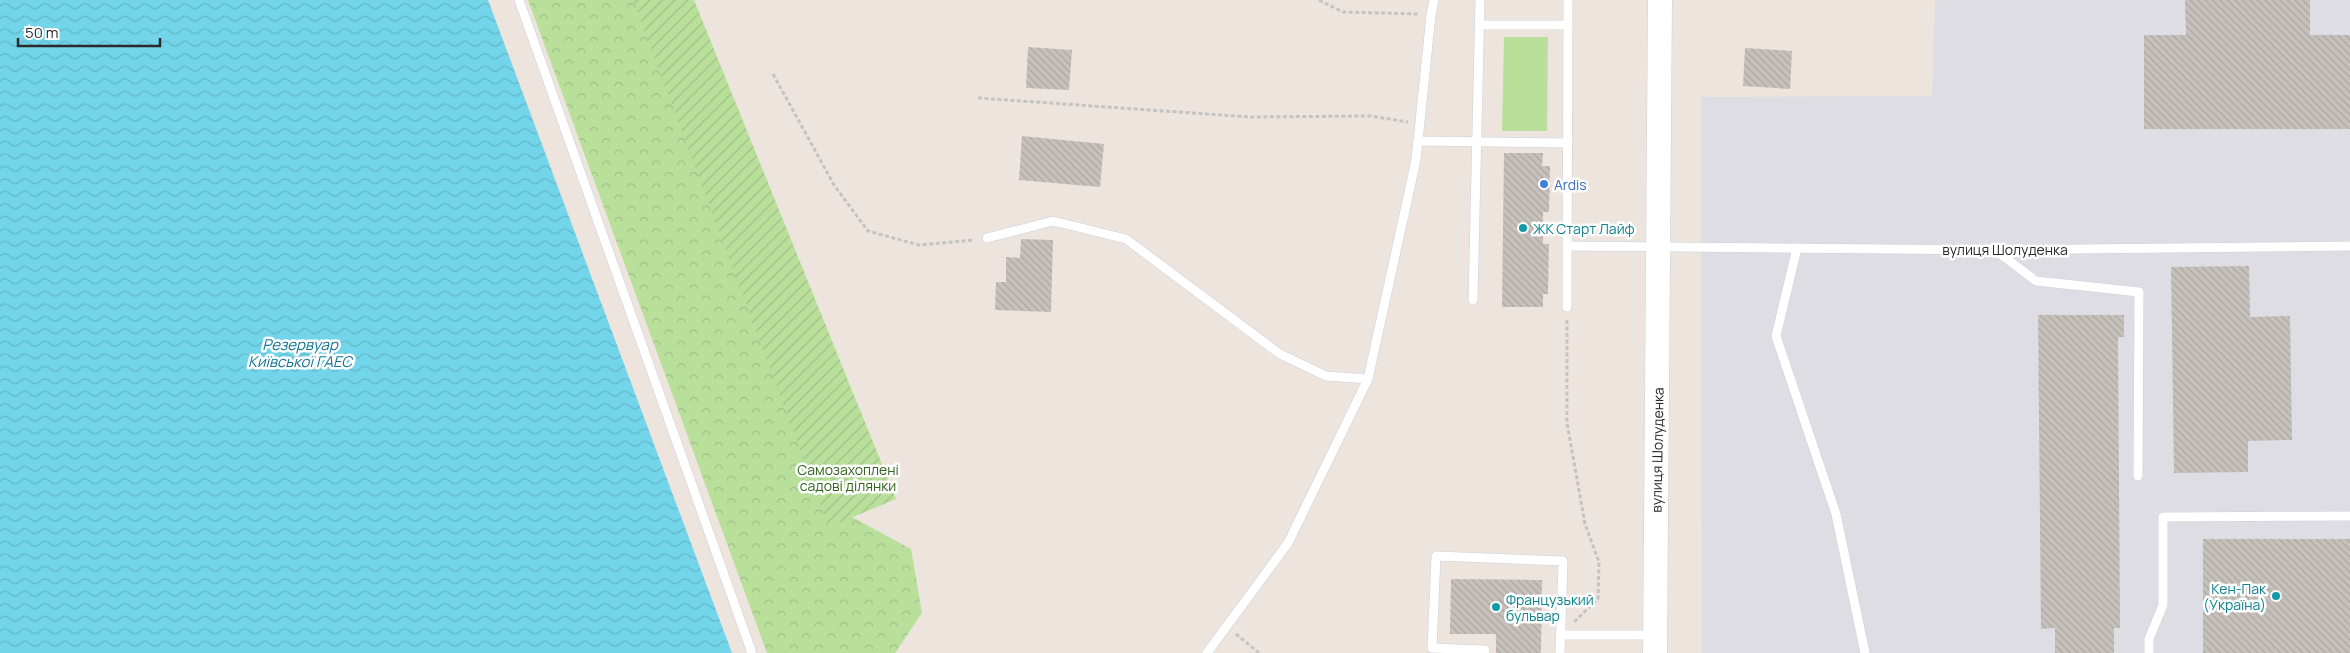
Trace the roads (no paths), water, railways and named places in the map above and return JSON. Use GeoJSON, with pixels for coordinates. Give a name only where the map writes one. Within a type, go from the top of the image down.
{"type":"FeatureCollection","features":[{"type":"Feature","properties":{"kind":"main road","name":"вулиця Шолуденка"},"geometry":{"type":"LineString","coordinates":[[1655,644],[1660,246],[1660,0]]}},
{"type":"Feature","properties":{"kind":"lane"},"geometry":{"type":"LineString","coordinates":[[519,0],[752,653]]}},
{"type":"Feature","properties":{"kind":"lane"},"geometry":{"type":"LineString","coordinates":[[1207,653],[1288,543],[1368,379],[1421,124],[1434,0]]}},
{"type":"Feature","properties":{"kind":"lane"},"geometry":{"type":"LineString","coordinates":[[1473,300],[1480,0]]}},
{"type":"Feature","properties":{"kind":"lane"},"geometry":{"type":"LineString","coordinates":[[1567,307],[1568,0]]}},
{"type":"Feature","properties":{"kind":"lane"},"geometry":{"type":"LineString","coordinates":[[1480,25],[1568,25]]}},
{"type":"Feature","properties":{"kind":"lane"},"geometry":{"type":"LineString","coordinates":[[1418,141],[1568,143]]}},
{"type":"Feature","properties":{"kind":"lane"},"geometry":{"type":"LineString","coordinates":[[987,238],[1052,220],[1126,240],[1280,354],[1326,376],[1368,379]]}},
{"type":"Feature","properties":{"kind":"lane"},"geometry":{"type":"LineString","coordinates":[[1567,246],[1660,246]]}},
{"type":"Feature","properties":{"kind":"lane","name":"вулиця Шолуденка"},"geometry":{"type":"LineString","coordinates":[[1660,246],[1995,250],[2350,246]]}},
{"type":"Feature","properties":{"kind":"lane"},"geometry":{"type":"LineString","coordinates":[[1797,248],[1776,336],[1836,514],[1865,653]]}},
{"type":"Feature","properties":{"kind":"lane"},"geometry":{"type":"LineString","coordinates":[[1995,250],[2036,281],[2139,292],[2138,476]]}},
{"type":"Feature","properties":{"kind":"lane"},"geometry":{"type":"LineString","coordinates":[[2149,653],[2149,639],[2163,605],[2163,517],[2350,516]]}},
{"type":"Feature","properties":{"kind":"lane"},"geometry":{"type":"LineString","coordinates":[[1484,653],[1484,650],[1432,648],[1436,556],[1563,562],[1560,653]]}},
{"type":"Feature","properties":{"kind":"lane"},"geometry":{"type":"LineString","coordinates":[[1560,635],[1655,644]]}},
{"type":"Feature","properties":{"kind":"water","name":"Резервуар Київської ГАЕС"},"geometry":{"type":"Polygon","coordinates":[[[0,0],[488,0],[732,653],[0,653],[0,0]]]}},
{"type":"Feature","properties":{"kind":"place","name":"Ardis"},"geometry":{"type":"Point","coordinates":[1544,184]}},
{"type":"Feature","properties":{"kind":"place","name":"ЖК Старт Лайф"},"geometry":{"type":"Point","coordinates":[1523,228]}},
{"type":"Feature","properties":{"kind":"place","name":"Кен-Пак (Україна)"},"geometry":{"type":"Point","coordinates":[2276,596]}},
{"type":"Feature","properties":{"kind":"place","name":"Французький бульвар"},"geometry":{"type":"Point","coordinates":[1496,607]}},
{"type":"Feature","properties":{"kind":"park label","name":"Самозахоплені садові ділянки"},"geometry":{"type":"Point","coordinates":[848,478]}}]}
